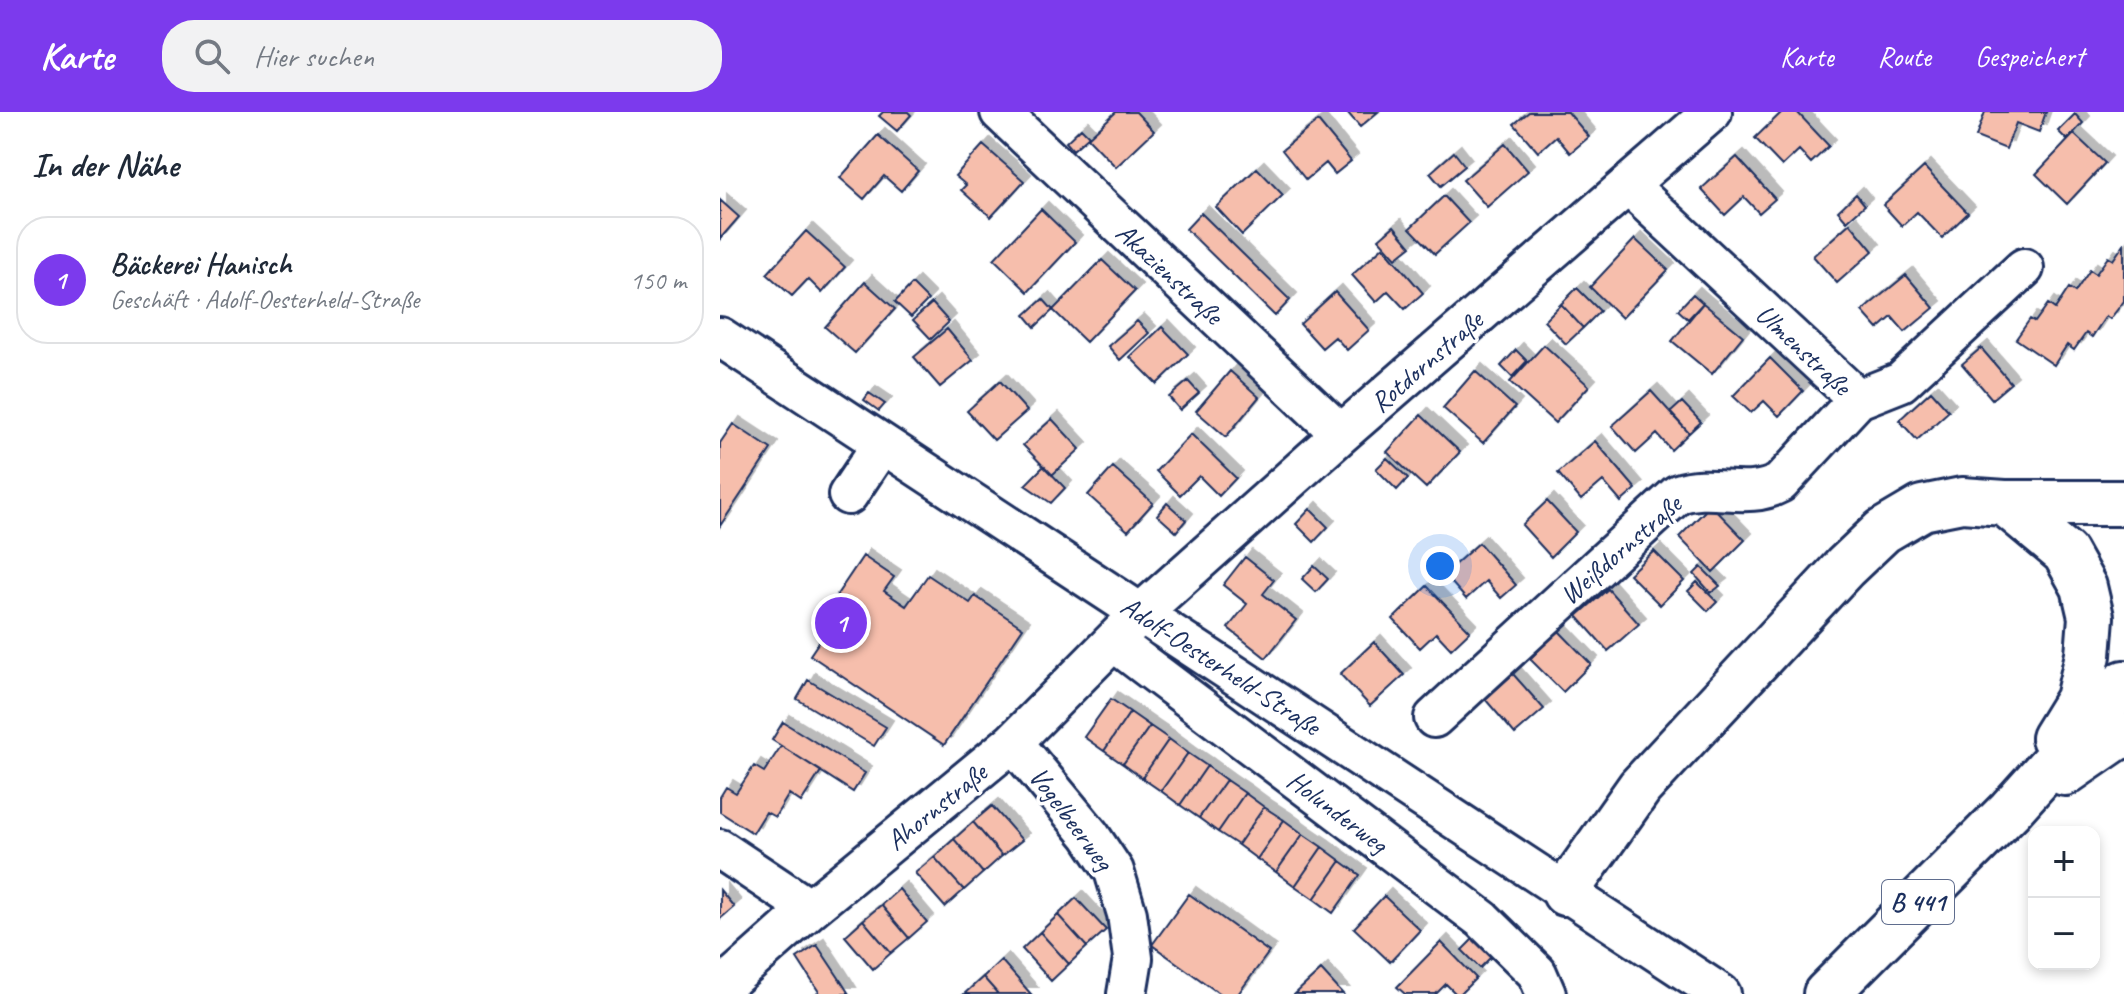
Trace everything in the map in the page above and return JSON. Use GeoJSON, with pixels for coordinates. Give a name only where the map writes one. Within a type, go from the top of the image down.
{"type":"FeatureCollection","features":[{"type":"Feature","properties":{"kind":"main road"},"geometry":{"type":"LineString","coordinates":[[1565,893],[1640,787],[1845,567],[1883,531],[1922,508],[1962,500],[2124,503]]}},
{"type":"Feature","properties":{"kind":"main road"},"geometry":{"type":"LineString","coordinates":[[2005,503],[2065,553],[2084,587],[2091,617],[2088,655],[2078,699],[2010,810]]}},
{"type":"Feature","properties":{"kind":"main road","name":"B 441"},"geometry":{"type":"LineString","coordinates":[[1826,994],[2010,810],[2124,683]]}},
{"type":"Feature","properties":{"kind":"main road"},"geometry":{"type":"LineString","coordinates":[[2010,810],[2116,738],[2124,736]]}},
{"type":"Feature","properties":{"kind":"street","name":"Akazienstraße"},"geometry":{"type":"LineString","coordinates":[[1000,112],[1341,434]]}},
{"type":"Feature","properties":{"kind":"street","name":"Rotdornstraße"},"geometry":{"type":"LineString","coordinates":[[1142,612],[1341,434],[1712,112]]}},
{"type":"Feature","properties":{"kind":"street","name":"Ulmenstraße"},"geometry":{"type":"LineString","coordinates":[[1629,186],[1858,399],[1901,382],[2024,268]]}},
{"type":"Feature","properties":{"kind":"street","name":"Adolf-Oesterheld-Straße"},"geometry":{"type":"LineString","coordinates":[[720,337],[1714,989]]}},
{"type":"Feature","properties":{"kind":"street","name":"Weißdornstraße"},"geometry":{"type":"LineString","coordinates":[[1434,718],[1678,494],[1694,488],[1750,492],[1766,490],[1780,483],[1858,399]]}},
{"type":"Feature","properties":{"kind":"street"},"geometry":{"type":"LineString","coordinates":[[848,495],[882,444]]}},
{"type":"Feature","properties":{"kind":"street","name":"Ahornstraße"},"geometry":{"type":"LineString","coordinates":[[720,989],[810,909],[1013,742],[1142,612]]}},
{"type":"Feature","properties":{"kind":"street","name":"Holunderweg"},"geometry":{"type":"LineString","coordinates":[[1114,642],[1483,920],[1537,973],[1546,994]]}},
{"type":"Feature","properties":{"kind":"street","name":"Vogelbeerweg"},"geometry":{"type":"LineString","coordinates":[[1013,742],[1090,835],[1114,871],[1127,914],[1133,958],[1127,994]]}},
{"type":"Feature","properties":{"kind":"street"},"geometry":{"type":"LineString","coordinates":[[720,849],[810,909]]}},
{"type":"Feature","properties":{"kind":"building"},"geometry":{"type":"Polygon","coordinates":[[[883,112],[908,112],[911,115],[897,131],[879,116],[883,112]]]}},
{"type":"Feature","properties":{"kind":"building"},"geometry":{"type":"Polygon","coordinates":[[[1116,112],[1136,112],[1154,131],[1116,167],[1088,138],[1116,112]]]}},
{"type":"Feature","properties":{"kind":"building"},"geometry":{"type":"Polygon","coordinates":[[[1347,112],[1378,112],[1360,127],[1347,112]]]}},
{"type":"Feature","properties":{"kind":"building"},"geometry":{"type":"Polygon","coordinates":[[[1529,112],[1568,112],[1589,137],[1570,153],[1556,136],[1538,152],[1514,124],[1529,112]]]}},
{"type":"Feature","properties":{"kind":"building"},"geometry":{"type":"Polygon","coordinates":[[[1782,112],[1797,112],[1829,146],[1811,163],[1799,150],[1782,166],[1755,138],[1782,112]]]}},
{"type":"Feature","properties":{"kind":"building"},"geometry":{"type":"Polygon","coordinates":[[[1985,112],[2046,112],[2039,132],[2016,123],[2006,149],[1976,137],[1985,112]]]}},
{"type":"Feature","properties":{"kind":"building"},"geometry":{"type":"Polygon","coordinates":[[[2075,114],[2083,123],[2067,140],[2058,131],[2075,114]]]}},
{"type":"Feature","properties":{"kind":"building"},"geometry":{"type":"Polygon","coordinates":[[[1318,121],[1351,161],[1335,174],[1326,163],[1306,180],[1282,150],[1318,121]]]}},
{"type":"Feature","properties":{"kind":"building"},"geometry":{"type":"Polygon","coordinates":[[[1081,128],[1089,136],[1073,150],[1066,142],[1081,128]]]}},
{"type":"Feature","properties":{"kind":"building"},"geometry":{"type":"Polygon","coordinates":[[[2074,134],[2105,163],[2067,204],[2036,174],[2074,134]]]}},
{"type":"Feature","properties":{"kind":"building"},"geometry":{"type":"Polygon","coordinates":[[[878,135],[918,171],[901,191],[884,176],[864,199],[840,178],[878,135]]]}},
{"type":"Feature","properties":{"kind":"building"},"geometry":{"type":"Polygon","coordinates":[[[1505,144],[1528,171],[1487,207],[1463,180],[1505,144]]]}},
{"type":"Feature","properties":{"kind":"building"},"geometry":{"type":"Polygon","coordinates":[[[983,145],[1024,181],[991,217],[961,190],[966,185],[955,176],[983,145]]]}},
{"type":"Feature","properties":{"kind":"building"},"geometry":{"type":"Polygon","coordinates":[[[1454,152],[1465,166],[1441,186],[1430,173],[1454,152]]]}},
{"type":"Feature","properties":{"kind":"building"},"geometry":{"type":"Polygon","coordinates":[[[1737,157],[1775,199],[1759,213],[1744,197],[1725,215],[1701,189],[1737,157]]]}},
{"type":"Feature","properties":{"kind":"building"},"geometry":{"type":"Polygon","coordinates":[[[1924,167],[1968,213],[1942,238],[1917,212],[1902,226],[1883,205],[1924,167]]]}},
{"type":"Feature","properties":{"kind":"building"},"geometry":{"type":"Polygon","coordinates":[[[1257,168],[1283,195],[1242,235],[1216,207],[1257,168]]]}},
{"type":"Feature","properties":{"kind":"building"},"geometry":{"type":"Polygon","coordinates":[[[1856,194],[1865,205],[1847,221],[1838,211],[1856,194]]]}},
{"type":"Feature","properties":{"kind":"building"},"geometry":{"type":"Polygon","coordinates":[[[1444,196],[1469,223],[1435,254],[1410,228],[1444,196]]]}},
{"type":"Feature","properties":{"kind":"building"},"geometry":{"type":"Polygon","coordinates":[[[720,200],[739,217],[720,239],[720,200]]]}},
{"type":"Feature","properties":{"kind":"building"},"geometry":{"type":"Polygon","coordinates":[[[1041,209],[1075,242],[1028,292],[994,259],[1041,209]]]}},
{"type":"Feature","properties":{"kind":"building"},"geometry":{"type":"Polygon","coordinates":[[[1201,213],[1290,300],[1275,316],[1186,229],[1201,213]]]}},
{"type":"Feature","properties":{"kind":"building"},"geometry":{"type":"Polygon","coordinates":[[[1850,223],[1873,251],[1837,283],[1813,256],[1850,223]]]}},
{"type":"Feature","properties":{"kind":"building"},"geometry":{"type":"Polygon","coordinates":[[[1394,226],[1411,246],[1396,258],[1379,239],[1394,226]]]}},
{"type":"Feature","properties":{"kind":"building"},"geometry":{"type":"Polygon","coordinates":[[[806,231],[845,267],[822,293],[808,279],[792,296],[767,274],[806,231]]]}},
{"type":"Feature","properties":{"kind":"building"},"geometry":{"type":"Polygon","coordinates":[[[1635,239],[1668,270],[1622,318],[1590,287],[1635,239]]]}},
{"type":"Feature","properties":{"kind":"building"},"geometry":{"type":"Polygon","coordinates":[[[2124,244],[2124,301],[2110,319],[2106,316],[2092,337],[2086,333],[2074,350],[2067,345],[2054,365],[2016,339],[2030,319],[2035,322],[2048,304],[2055,309],[2069,288],[2075,292],[2090,270],[2096,274],[2108,257],[2113,260],[2124,244]]]}},
{"type":"Feature","properties":{"kind":"building"},"geometry":{"type":"Polygon","coordinates":[[[1383,247],[1423,293],[1405,309],[1388,291],[1376,302],[1352,275],[1383,247]]]}},
{"type":"Feature","properties":{"kind":"building"},"geometry":{"type":"Polygon","coordinates":[[[1102,260],[1135,291],[1086,342],[1053,310],[1102,260]]]}},
{"type":"Feature","properties":{"kind":"building"},"geometry":{"type":"Polygon","coordinates":[[[1906,275],[1934,308],[1905,332],[1892,317],[1878,329],[1862,311],[1906,275]]]}},
{"type":"Feature","properties":{"kind":"building"},"geometry":{"type":"Polygon","coordinates":[[[865,282],[895,309],[855,353],[825,327],[865,282]]]}},
{"type":"Feature","properties":{"kind":"building"},"geometry":{"type":"Polygon","coordinates":[[[912,284],[928,300],[911,317],[895,302],[912,284]]]}},
{"type":"Feature","properties":{"kind":"building"},"geometry":{"type":"Polygon","coordinates":[[[1577,288],[1600,311],[1583,328],[1561,304],[1577,288]]]}},
{"type":"Feature","properties":{"kind":"building"},"geometry":{"type":"Polygon","coordinates":[[[1335,292],[1369,330],[1347,350],[1335,337],[1322,348],[1300,324],[1335,292]]]}},
{"type":"Feature","properties":{"kind":"building"},"geometry":{"type":"Polygon","coordinates":[[[1693,294],[1703,303],[1688,319],[1678,310],[1693,294]]]}},
{"type":"Feature","properties":{"kind":"building"},"geometry":{"type":"Polygon","coordinates":[[[1043,299],[1053,310],[1035,327],[1025,315],[1043,299]]]}},
{"type":"Feature","properties":{"kind":"building"},"geometry":{"type":"Polygon","coordinates":[[[932,303],[949,322],[931,339],[913,320],[932,303]]]}},
{"type":"Feature","properties":{"kind":"building"},"geometry":{"type":"Polygon","coordinates":[[[1703,303],[1743,336],[1712,374],[1672,341],[1703,303]]]}},
{"type":"Feature","properties":{"kind":"building"},"geometry":{"type":"Polygon","coordinates":[[[1561,304],[1583,328],[1566,344],[1544,321],[1561,304]]]}},
{"type":"Feature","properties":{"kind":"building"},"geometry":{"type":"Polygon","coordinates":[[[1137,321],[1149,333],[1120,360],[1108,346],[1137,321]]]}},
{"type":"Feature","properties":{"kind":"building"},"geometry":{"type":"Polygon","coordinates":[[[1162,327],[1188,354],[1157,384],[1130,357],[1162,327]]]}},
{"type":"Feature","properties":{"kind":"building"},"geometry":{"type":"Polygon","coordinates":[[[947,329],[973,360],[940,387],[914,357],[947,329]]]}},
{"type":"Feature","properties":{"kind":"building"},"geometry":{"type":"Polygon","coordinates":[[[1544,345],[1589,386],[1555,423],[1510,382],[1544,345]]]}},
{"type":"Feature","properties":{"kind":"building"},"geometry":{"type":"Polygon","coordinates":[[[1981,348],[2011,383],[1992,399],[1962,364],[1981,348]]]}},
{"type":"Feature","properties":{"kind":"building"},"geometry":{"type":"Polygon","coordinates":[[[1516,350],[1527,361],[1512,377],[1501,366],[1516,350]]]}},
{"type":"Feature","properties":{"kind":"building"},"geometry":{"type":"Polygon","coordinates":[[[1770,358],[1803,391],[1779,416],[1764,401],[1751,413],[1733,396],[1770,358]]]}},
{"type":"Feature","properties":{"kind":"building"},"geometry":{"type":"Polygon","coordinates":[[[1230,371],[1259,397],[1226,437],[1196,411],[1230,371]]]}},
{"type":"Feature","properties":{"kind":"building"},"geometry":{"type":"Polygon","coordinates":[[[1475,371],[1515,407],[1483,443],[1443,408],[1475,371]]]}},
{"type":"Feature","properties":{"kind":"building"},"geometry":{"type":"Polygon","coordinates":[[[1000,381],[1027,411],[994,440],[967,411],[1000,381]]]}},
{"type":"Feature","properties":{"kind":"building"},"geometry":{"type":"Polygon","coordinates":[[[1188,381],[1199,393],[1180,410],[1169,397],[1188,381]]]}},
{"type":"Feature","properties":{"kind":"building"},"geometry":{"type":"Polygon","coordinates":[[[1651,391],[1689,433],[1671,450],[1657,434],[1636,453],[1612,426],[1651,391]]]}},
{"type":"Feature","properties":{"kind":"building"},"geometry":{"type":"Polygon","coordinates":[[[1931,391],[1949,411],[1917,440],[1899,420],[1931,391]]]}},
{"type":"Feature","properties":{"kind":"building"},"geometry":{"type":"Polygon","coordinates":[[[869,393],[885,404],[879,411],[864,400],[869,393]]]}},
{"type":"Feature","properties":{"kind":"building"},"geometry":{"type":"Polygon","coordinates":[[[1682,402],[1701,422],[1689,433],[1670,413],[1682,402]]]}},
{"type":"Feature","properties":{"kind":"building"},"geometry":{"type":"Polygon","coordinates":[[[1421,415],[1460,452],[1426,488],[1387,452],[1421,415]]]}},
{"type":"Feature","properties":{"kind":"building"},"geometry":{"type":"Polygon","coordinates":[[[1052,419],[1080,449],[1052,475],[1023,445],[1052,419]]]}},
{"type":"Feature","properties":{"kind":"building"},"geometry":{"type":"Polygon","coordinates":[[[733,424],[771,449],[720,526],[720,443],[733,424]]]}},
{"type":"Feature","properties":{"kind":"building"},"geometry":{"type":"Polygon","coordinates":[[[1191,434],[1236,478],[1219,496],[1199,476],[1180,495],[1156,471],[1191,434]]]}},
{"type":"Feature","properties":{"kind":"building"},"geometry":{"type":"Polygon","coordinates":[[[1595,441],[1636,489],[1621,502],[1603,481],[1581,500],[1558,473],[1595,441]]]}},
{"type":"Feature","properties":{"kind":"building"},"geometry":{"type":"Polygon","coordinates":[[[1387,458],[1408,478],[1397,490],[1376,469],[1387,458]]]}},
{"type":"Feature","properties":{"kind":"building"},"geometry":{"type":"Polygon","coordinates":[[[1044,466],[1065,488],[1051,503],[1025,485],[1044,466]]]}},
{"type":"Feature","properties":{"kind":"building"},"geometry":{"type":"Polygon","coordinates":[[[1113,467],[1153,503],[1128,531],[1088,495],[1113,467]]]}},
{"type":"Feature","properties":{"kind":"building"},"geometry":{"type":"Polygon","coordinates":[[[1547,501],[1576,532],[1551,557],[1522,525],[1547,501]]]}},
{"type":"Feature","properties":{"kind":"building"},"geometry":{"type":"Polygon","coordinates":[[[1167,503],[1186,520],[1176,532],[1157,515],[1167,503]]]}},
{"type":"Feature","properties":{"kind":"building"},"geometry":{"type":"Polygon","coordinates":[[[1711,505],[1745,540],[1713,572],[1679,537],[1711,505]]]}},
{"type":"Feature","properties":{"kind":"building"},"geometry":{"type":"Polygon","coordinates":[[[1310,509],[1328,527],[1314,542],[1296,524],[1310,509]]]}},
{"type":"Feature","properties":{"kind":"building"},"geometry":{"type":"Polygon","coordinates":[[[1479,543],[1516,585],[1501,598],[1486,581],[1466,599],[1444,574],[1479,543]]]}},
{"type":"Feature","properties":{"kind":"building"},"geometry":{"type":"Polygon","coordinates":[[[1654,551],[1684,581],[1660,605],[1629,574],[1654,551]]]}},
{"type":"Feature","properties":{"kind":"building"},"geometry":{"type":"Polygon","coordinates":[[[863,556],[894,577],[884,591],[906,606],[928,575],[970,603],[975,596],[1023,628],[944,745],[810,655],[843,606],[834,599],[863,556]]]}},
{"type":"Feature","properties":{"kind":"building"},"geometry":{"type":"Polygon","coordinates":[[[1245,557],[1274,580],[1263,594],[1296,620],[1266,658],[1228,628],[1247,604],[1223,585],[1245,557]]]}},
{"type":"Feature","properties":{"kind":"building"},"geometry":{"type":"Polygon","coordinates":[[[1314,566],[1328,579],[1316,592],[1302,579],[1314,566]]]}},
{"type":"Feature","properties":{"kind":"building"},"geometry":{"type":"Polygon","coordinates":[[[1701,567],[1720,586],[1711,593],[1694,574],[1701,567]]]}},
{"type":"Feature","properties":{"kind":"building"},"geometry":{"type":"Polygon","coordinates":[[[1697,582],[1717,602],[1708,611],[1688,591],[1697,582]]]}},
{"type":"Feature","properties":{"kind":"building"},"geometry":{"type":"Polygon","coordinates":[[[1427,586],[1470,631],[1451,649],[1436,633],[1420,648],[1393,619],[1427,586]]]}},
{"type":"Feature","properties":{"kind":"building"},"geometry":{"type":"Polygon","coordinates":[[[1608,589],[1639,624],[1608,651],[1577,616],[1608,589]]]}},
{"type":"Feature","properties":{"kind":"building"},"geometry":{"type":"Polygon","coordinates":[[[1558,630],[1591,664],[1563,692],[1530,659],[1558,630]]]}},
{"type":"Feature","properties":{"kind":"building"},"geometry":{"type":"Polygon","coordinates":[[[1374,642],[1404,675],[1370,706],[1340,674],[1374,642]]]}},
{"type":"Feature","properties":{"kind":"building"},"geometry":{"type":"Polygon","coordinates":[[[1513,674],[1544,709],[1515,734],[1485,699],[1513,674]]]}},
{"type":"Feature","properties":{"kind":"building"},"geometry":{"type":"Polygon","coordinates":[[[808,680],[886,727],[874,746],[797,699],[808,680]]]}},
{"type":"Feature","properties":{"kind":"building"},"geometry":{"type":"Polygon","coordinates":[[[1111,699],[1130,712],[1104,751],[1084,737],[1111,699]]]}},
{"type":"Feature","properties":{"kind":"building"},"geometry":{"type":"Polygon","coordinates":[[[1130,712],[1150,726],[1123,764],[1104,751],[1130,712]]]}},
{"type":"Feature","properties":{"kind":"building"},"geometry":{"type":"Polygon","coordinates":[[[783,722],[865,773],[853,792],[772,740],[783,722]]]}},
{"type":"Feature","properties":{"kind":"building"},"geometry":{"type":"Polygon","coordinates":[[[1150,726],[1169,739],[1142,778],[1123,764],[1150,726]]]}},
{"type":"Feature","properties":{"kind":"building"},"geometry":{"type":"Polygon","coordinates":[[[1169,739],[1188,753],[1161,791],[1142,778],[1169,739]]]}},
{"type":"Feature","properties":{"kind":"building"},"geometry":{"type":"Polygon","coordinates":[[[781,746],[821,771],[801,802],[789,794],[775,817],[766,812],[753,833],[720,812],[720,797],[726,787],[736,793],[754,766],[764,772],[781,746]]]}},
{"type":"Feature","properties":{"kind":"building"},"geometry":{"type":"Polygon","coordinates":[[[1188,753],[1207,766],[1180,805],[1161,791],[1188,753]]]}},
{"type":"Feature","properties":{"kind":"building"},"geometry":{"type":"Polygon","coordinates":[[[1207,766],[1226,780],[1199,818],[1180,805],[1207,766]]]}},
{"type":"Feature","properties":{"kind":"building"},"geometry":{"type":"Polygon","coordinates":[[[1226,780],[1245,793],[1218,832],[1199,818],[1226,780]]]}},
{"type":"Feature","properties":{"kind":"building"},"geometry":{"type":"Polygon","coordinates":[[[1245,793],[1264,807],[1238,845],[1218,832],[1245,793]]]}},
{"type":"Feature","properties":{"kind":"building"},"geometry":{"type":"Polygon","coordinates":[[[992,806],[1022,840],[1002,856],[973,822],[992,806]]]}},
{"type":"Feature","properties":{"kind":"building"},"geometry":{"type":"Polygon","coordinates":[[[1264,807],[1284,820],[1257,859],[1238,845],[1264,807]]]}},
{"type":"Feature","properties":{"kind":"building"},"geometry":{"type":"Polygon","coordinates":[[[1284,820],[1303,834],[1276,872],[1257,859],[1284,820]]]}},
{"type":"Feature","properties":{"kind":"building"},"geometry":{"type":"Polygon","coordinates":[[[973,822],[1002,856],[983,873],[954,839],[973,822]]]}},
{"type":"Feature","properties":{"kind":"building"},"geometry":{"type":"Polygon","coordinates":[[[1303,834],[1322,847],[1295,886],[1276,872],[1303,834]]]}},
{"type":"Feature","properties":{"kind":"building"},"geometry":{"type":"Polygon","coordinates":[[[954,839],[983,873],[964,890],[934,857],[954,839]]]}},
{"type":"Feature","properties":{"kind":"building"},"geometry":{"type":"Polygon","coordinates":[[[1322,847],[1341,861],[1314,899],[1295,886],[1322,847]]]}},
{"type":"Feature","properties":{"kind":"building"},"geometry":{"type":"Polygon","coordinates":[[[934,857],[964,890],[945,907],[915,873],[934,857]]]}},
{"type":"Feature","properties":{"kind":"building"},"geometry":{"type":"Polygon","coordinates":[[[1341,861],[1360,875],[1333,913],[1314,899],[1341,861]]]}},
{"type":"Feature","properties":{"kind":"building"},"geometry":{"type":"Polygon","coordinates":[[[899,889],[927,922],[909,938],[881,905],[899,889]]]}},
{"type":"Feature","properties":{"kind":"building"},"geometry":{"type":"Polygon","coordinates":[[[720,890],[734,907],[720,919],[720,890]]]}},
{"type":"Feature","properties":{"kind":"building"},"geometry":{"type":"Polygon","coordinates":[[[1189,894],[1269,952],[1238,994],[1220,994],[1152,945],[1189,894]]]}},
{"type":"Feature","properties":{"kind":"building"},"geometry":{"type":"Polygon","coordinates":[[[1384,896],[1420,930],[1390,962],[1354,928],[1384,896]]]}},
{"type":"Feature","properties":{"kind":"building"},"geometry":{"type":"Polygon","coordinates":[[[1076,898],[1106,930],[1087,947],[1058,915],[1076,898]]]}},
{"type":"Feature","properties":{"kind":"building"},"geometry":{"type":"Polygon","coordinates":[[[881,905],[909,938],[891,953],[863,920],[881,905]]]}},
{"type":"Feature","properties":{"kind":"building"},"geometry":{"type":"Polygon","coordinates":[[[1058,915],[1087,947],[1069,964],[1040,932],[1058,915]]]}},
{"type":"Feature","properties":{"kind":"building"},"geometry":{"type":"Polygon","coordinates":[[[863,920],[891,953],[873,969],[845,936],[863,920]]]}},
{"type":"Feature","properties":{"kind":"building"},"geometry":{"type":"Polygon","coordinates":[[[1040,932],[1069,964],[1051,981],[1022,949],[1040,932]]]}},
{"type":"Feature","properties":{"kind":"building"},"geometry":{"type":"Polygon","coordinates":[[[1474,938],[1492,956],[1480,968],[1462,950],[1474,938]]]}},
{"type":"Feature","properties":{"kind":"building"},"geometry":{"type":"Polygon","coordinates":[[[1441,942],[1476,978],[1460,994],[1446,984],[1436,994],[1405,994],[1397,987],[1441,942]]]}},
{"type":"Feature","properties":{"kind":"building"},"geometry":{"type":"Polygon","coordinates":[[[817,945],[849,994],[816,994],[819,992],[797,958],[817,945]]]}},
{"type":"Feature","properties":{"kind":"building"},"geometry":{"type":"Polygon","coordinates":[[[1001,960],[1031,994],[998,994],[983,977],[1001,960]]]}},
{"type":"Feature","properties":{"kind":"building"},"geometry":{"type":"Polygon","coordinates":[[[1321,970],[1343,994],[1295,994],[1321,970]]]}},
{"type":"Feature","properties":{"kind":"building"},"geometry":{"type":"Polygon","coordinates":[[[983,977],[998,994],[964,994],[983,977]]]}},
{"type":"Feature","properties":{"kind":"place","name":"Bäckerei Hanisch"},"geometry":{"type":"Point","coordinates":[841,623]}}]}
